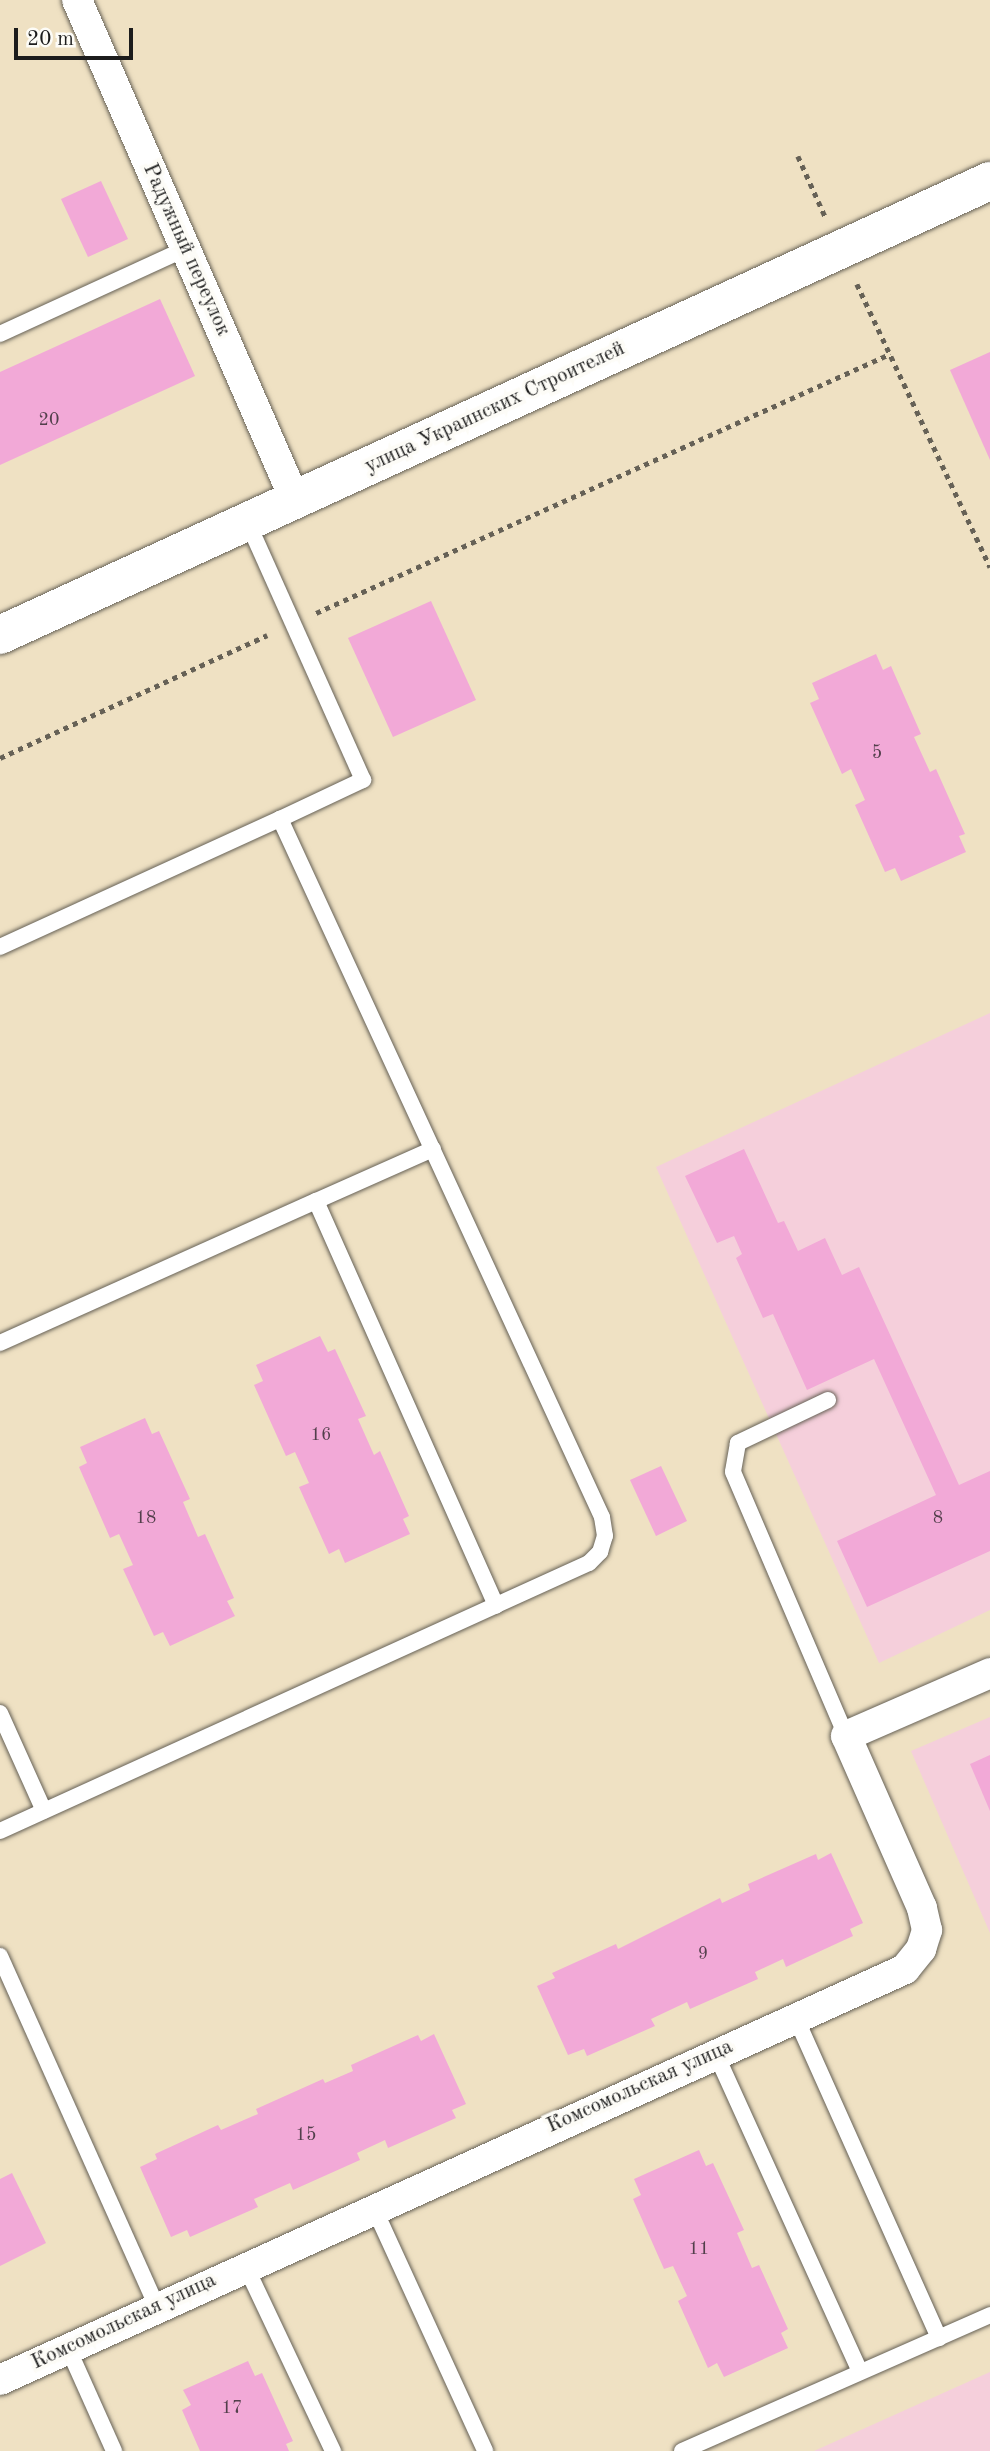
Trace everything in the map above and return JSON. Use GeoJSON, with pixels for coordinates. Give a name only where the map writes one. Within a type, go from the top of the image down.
{"type":"FeatureCollection","features":[{"type":"Feature","properties":{"kind":"street","name":"Радужный переулок"},"geometry":{"type":"LineString","coordinates":[[76,0],[295,500]]}},
{"type":"Feature","properties":{"kind":"street","name":"улица Украинских Строителей"},"geometry":{"type":"LineString","coordinates":[[0,635],[990,181]]}},
{"type":"Feature","properties":{"kind":"street"},"geometry":{"type":"LineString","coordinates":[[846,1736],[990,1673]]}},
{"type":"Feature","properties":{"kind":"street","name":"Комсомольская улица"},"geometry":{"type":"LineString","coordinates":[[0,2379],[715,2052],[905,1969],[921,1949],[926,1930],[922,1908],[846,1736]]}},
{"type":"Feature","properties":{"kind":"lane"},"geometry":{"type":"LineString","coordinates":[[0,334],[185,249]]}},
{"type":"Feature","properties":{"kind":"lane"},"geometry":{"type":"LineString","coordinates":[[0,947],[363,780],[247,521]]}},
{"type":"Feature","properties":{"kind":"lane"},"geometry":{"type":"LineString","coordinates":[[0,1831],[589,1563],[600,1552],[605,1536],[602,1517],[280,819]]}},
{"type":"Feature","properties":{"kind":"lane"},"geometry":{"type":"LineString","coordinates":[[0,1343],[433,1149]]}},
{"type":"Feature","properties":{"kind":"lane"},"geometry":{"type":"LineString","coordinates":[[316,1201],[496,1606]]}},
{"type":"Feature","properties":{"kind":"lane"},"geometry":{"type":"LineString","coordinates":[[828,1400],[738,1443],[733,1472],[846,1736]]}},
{"type":"Feature","properties":{"kind":"lane"},"geometry":{"type":"LineString","coordinates":[[0,1713],[44,1811]]}},
{"type":"Feature","properties":{"kind":"lane"},"geometry":{"type":"LineString","coordinates":[[0,1956],[157,2307]]}},
{"type":"Feature","properties":{"kind":"lane"},"geometry":{"type":"LineString","coordinates":[[795,2016],[939,2338]]}},
{"type":"Feature","properties":{"kind":"lane"},"geometry":{"type":"LineString","coordinates":[[715,2052],[860,2372]]}},
{"type":"Feature","properties":{"kind":"lane"},"geometry":{"type":"LineString","coordinates":[[374,2208],[485,2451]]}},
{"type":"Feature","properties":{"kind":"lane"},"geometry":{"type":"LineString","coordinates":[[246,2267],[333,2451]]}},
{"type":"Feature","properties":{"kind":"lane"},"geometry":{"type":"LineString","coordinates":[[682,2451],[990,2315]]}},
{"type":"Feature","properties":{"kind":"lane"},"geometry":{"type":"LineString","coordinates":[[68,2348],[114,2451]]}},
{"type":"Feature","properties":{"kind":"path"},"geometry":{"type":"LineString","coordinates":[[798,156],[990,568]]}},
{"type":"Feature","properties":{"kind":"path"},"geometry":{"type":"LineString","coordinates":[[0,758],[890,354]]}},
{"type":"Feature","properties":{"kind":"shaded area"},"geometry":{"type":"Polygon","coordinates":[[[990,1013],[990,1610],[879,1663],[656,1167],[990,1013]]]}},
{"type":"Feature","properties":{"kind":"shaded area"},"geometry":{"type":"Polygon","coordinates":[[[990,1717],[990,1933],[911,1751],[990,1717]]]}},
{"type":"Feature","properties":{"kind":"shaded area"},"geometry":{"type":"Polygon","coordinates":[[[990,2372],[990,2451],[814,2451],[990,2372]]]}},
{"type":"Feature","properties":{"kind":"building"},"geometry":{"type":"Polygon","coordinates":[[[101,181],[128,239],[88,257],[61,199],[101,181]]]}},
{"type":"Feature","properties":{"kind":"building"},"geometry":{"type":"Polygon","coordinates":[[[160,299],[195,376],[0,465],[0,372],[160,299]]]}},
{"type":"Feature","properties":{"kind":"building"},"geometry":{"type":"Polygon","coordinates":[[[990,352],[990,460],[950,370],[990,352]]]}},
{"type":"Feature","properties":{"kind":"building"},"geometry":{"type":"Polygon","coordinates":[[[431,601],[476,700],[393,737],[348,638],[431,601]]]}},
{"type":"Feature","properties":{"kind":"building"},"geometry":{"type":"Polygon","coordinates":[[[876,654],[883,670],[891,666],[921,734],[914,737],[930,772],[936,769],[965,834],[959,836],[966,852],[901,881],[895,868],[885,872],[855,805],[865,800],[851,769],[842,774],[810,703],[819,699],[812,683],[876,654]]]}},
{"type":"Feature","properties":{"kind":"building"},"geometry":{"type":"Polygon","coordinates":[[[744,1149],[778,1223],[784,1221],[798,1251],[825,1238],[842,1275],[859,1267],[959,1485],[990,1471],[990,1551],[867,1607],[837,1541],[936,1495],[874,1359],[807,1390],[773,1314],[763,1318],[736,1258],[742,1254],[734,1236],[717,1243],[685,1176],[744,1149]]]}},
{"type":"Feature","properties":{"kind":"building"},"geometry":{"type":"Polygon","coordinates":[[[320,1336],[328,1352],[335,1349],[366,1416],[358,1419],[374,1455],[380,1451],[409,1516],[403,1519],[410,1534],[345,1563],[339,1549],[329,1554],[299,1487],[309,1483],[295,1452],[286,1456],[254,1385],[263,1381],[256,1365],[320,1336]]]}},
{"type":"Feature","properties":{"kind":"building"},"geometry":{"type":"Polygon","coordinates":[[[145,1418],[152,1434],[159,1431],[190,1499],[183,1502],[198,1537],[205,1534],[234,1598],[227,1601],[235,1616],[170,1646],[163,1632],[154,1636],[123,1569],[133,1565],[119,1534],[110,1538],[79,1467],[87,1463],[80,1447],[145,1418]]]}},
{"type":"Feature","properties":{"kind":"building"},"geometry":{"type":"Polygon","coordinates":[[[661,1466],[687,1521],[656,1536],[630,1480],[661,1466]]]}},
{"type":"Feature","properties":{"kind":"building"},"geometry":{"type":"Polygon","coordinates":[[[990,1755],[990,1811],[970,1764],[990,1755]]]}},
{"type":"Feature","properties":{"kind":"building"},"geometry":{"type":"Polygon","coordinates":[[[831,1853],[863,1923],[850,1929],[853,1936],[786,1967],[783,1959],[755,1972],[758,1979],[690,2009],[687,2002],[651,2019],[655,2026],[587,2056],[584,2049],[568,2055],[537,1986],[555,1978],[552,1973],[616,1944],[618,1949],[720,1898],[722,1903],[750,1890],[748,1884],[816,1854],[818,1860],[831,1853]]]}},
{"type":"Feature","properties":{"kind":"building"},"geometry":{"type":"Polygon","coordinates":[[[434,2034],[466,2104],[452,2110],[456,2118],[388,2148],[385,2140],[357,2153],[360,2160],[293,2190],[290,2183],[254,2199],[258,2207],[190,2237],[187,2230],[171,2237],[140,2167],[157,2159],[155,2154],[218,2125],[221,2130],[258,2114],[256,2109],[323,2079],[325,2083],[353,2071],[351,2065],[418,2035],[421,2041],[434,2034]]]}},
{"type":"Feature","properties":{"kind":"building"},"geometry":{"type":"Polygon","coordinates":[[[699,2150],[706,2166],[713,2163],[744,2230],[737,2233],[752,2268],[759,2265],[788,2329],[781,2333],[788,2348],[724,2377],[717,2363],[708,2368],[678,2301],[687,2296],[673,2266],[664,2269],[633,2199],[641,2195],[634,2179],[699,2150]]]}},
{"type":"Feature","properties":{"kind":"building"},"geometry":{"type":"Polygon","coordinates":[[[12,2173],[46,2243],[0,2266],[0,2179],[12,2173]]]}},
{"type":"Feature","properties":{"kind":"building"},"geometry":{"type":"Polygon","coordinates":[[[248,2361],[255,2376],[262,2373],[293,2441],[286,2444],[289,2451],[200,2451],[182,2410],[191,2405],[183,2390],[248,2361]]]}}]}
